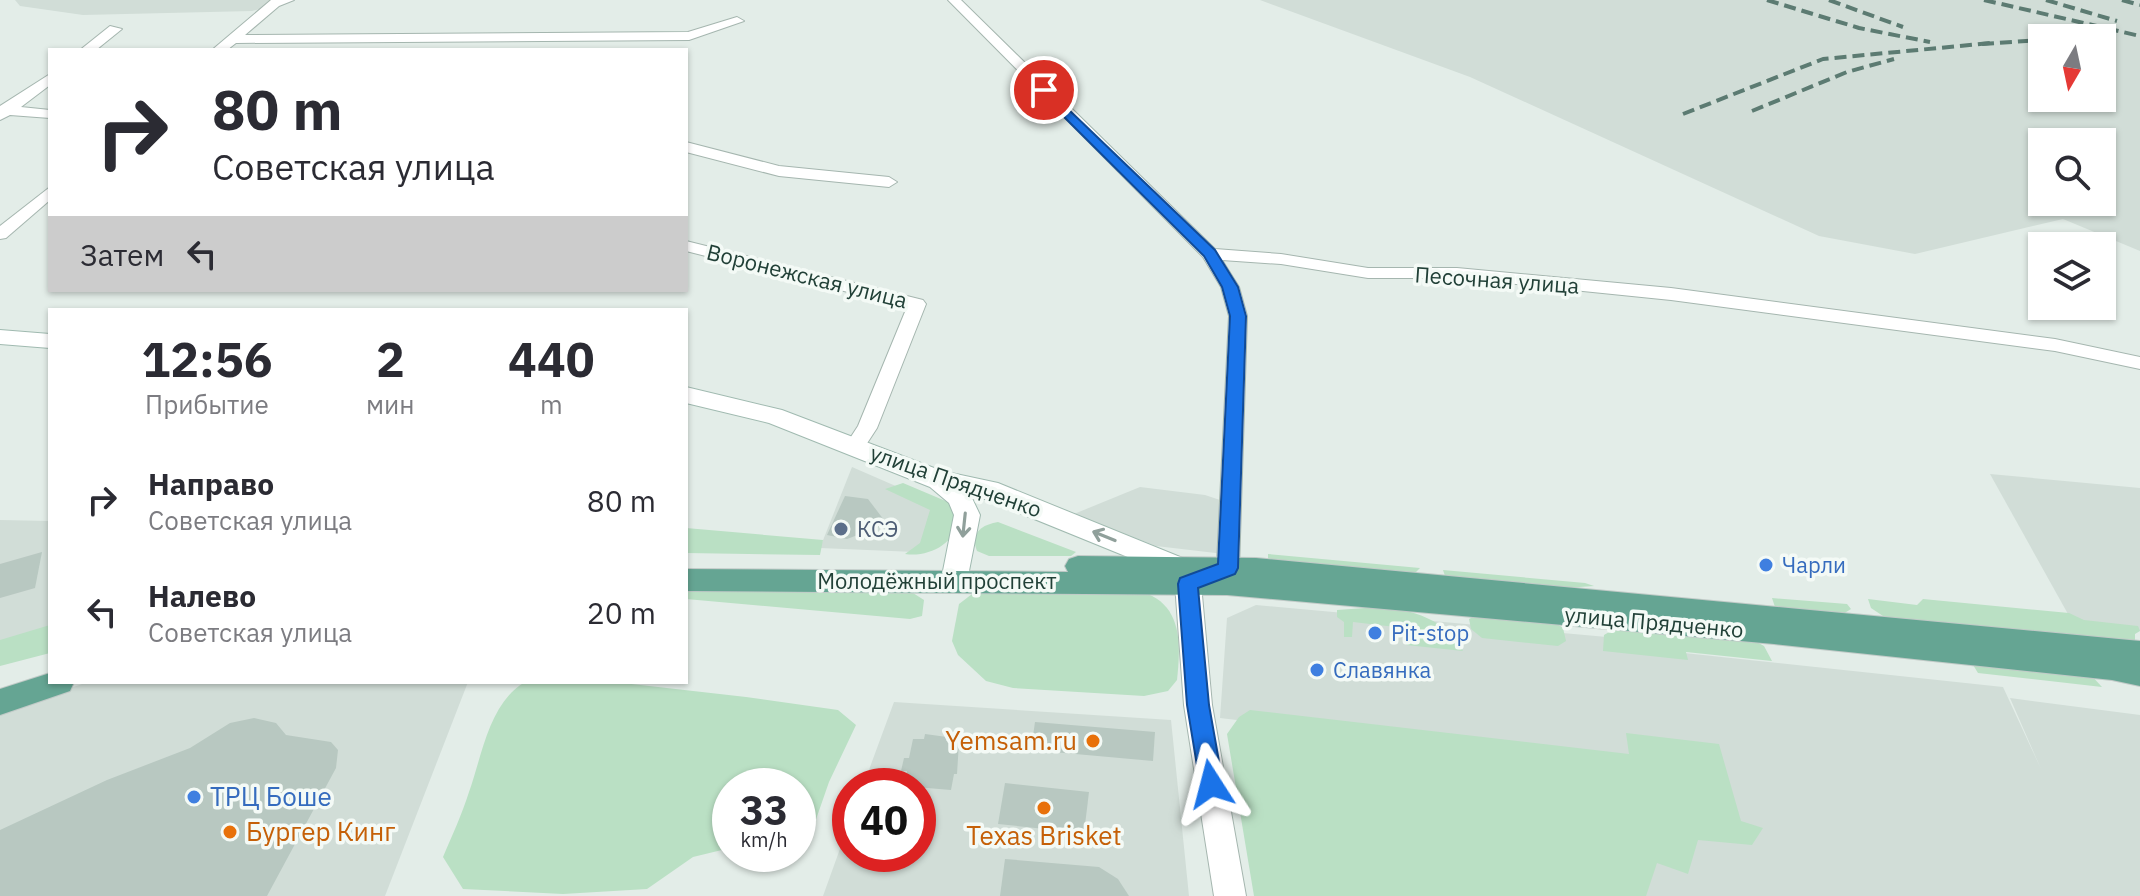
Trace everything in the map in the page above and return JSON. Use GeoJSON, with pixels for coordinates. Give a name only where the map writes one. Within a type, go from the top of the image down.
{"type":"FeatureCollection","features":[{"type":"Feature","properties":{"kind":"main road"},"geometry":{"type":"LineString","coordinates":[[0,337],[48,341]]}},
{"type":"Feature","properties":{"kind":"main road","name":"улица Прядченко"},"geometry":{"type":"LineString","coordinates":[[688,395],[774,416],[939,480],[989,490],[1182,575],[1227,584],[2140,653]]}},
{"type":"Feature","properties":{"kind":"main road"},"geometry":{"type":"LineString","coordinates":[[939,480],[959,497],[967,515],[956,573]]}},
{"type":"Feature","properties":{"kind":"main road","name":"Молодёжный проспект"},"geometry":{"type":"LineString","coordinates":[[688,563],[956,573],[1182,575]]}},
{"type":"Feature","properties":{"kind":"main road","name":"улица Прядченко"},"geometry":{"type":"LineString","coordinates":[[1182,575],[1228,568],[1862,633],[2140,674]]}},
{"type":"Feature","properties":{"kind":"main road","name":"Молодёжный проспект"},"geometry":{"type":"LineString","coordinates":[[688,580],[956,573]]}},
{"type":"Feature","properties":{"kind":"main road"},"geometry":{"type":"LineString","coordinates":[[1182,575],[1198,705],[1230,896]]}},
{"type":"Feature","properties":{"kind":"main road"},"geometry":{"type":"LineString","coordinates":[[0,686],[48,670]]}},
{"type":"Feature","properties":{"kind":"main road"},"geometry":{"type":"LineString","coordinates":[[0,702],[54,684]]}},
{"type":"Feature","properties":{"kind":"street"},"geometry":{"type":"LineString","coordinates":[[221,48],[275,3],[288,0]]}},
{"type":"Feature","properties":{"kind":"street"},"geometry":{"type":"LineString","coordinates":[[954,0],[1210,254],[1230,287],[1238,316],[1228,568]]}},
{"type":"Feature","properties":{"kind":"street"},"geometry":{"type":"LineString","coordinates":[[232,39],[689,36],[737,21]]}},
{"type":"Feature","properties":{"kind":"street"},"geometry":{"type":"LineString","coordinates":[[90,48],[115,29]]}},
{"type":"Feature","properties":{"kind":"street"},"geometry":{"type":"LineString","coordinates":[[2,112],[48,79]]}},
{"type":"Feature","properties":{"kind":"street"},"geometry":{"type":"LineString","coordinates":[[2,112],[48,114]]}},
{"type":"Feature","properties":{"kind":"street"},"geometry":{"type":"LineString","coordinates":[[688,148],[779,171],[889,182]]}},
{"type":"Feature","properties":{"kind":"street"},"geometry":{"type":"LineString","coordinates":[[0,234],[48,194]]}},
{"type":"Feature","properties":{"kind":"street"},"geometry":{"type":"LineString","coordinates":[[32,207],[48,207]]}},
{"type":"Feature","properties":{"kind":"street","name":"Воронежская улица"},"geometry":{"type":"LineString","coordinates":[[688,247],[917,304],[867,428],[855,446]]}},
{"type":"Feature","properties":{"kind":"street","name":"Песочная улица"},"geometry":{"type":"LineString","coordinates":[[1210,254],[1281,259],[1368,273],[1457,273],[1671,294],[2055,345],[2140,363]]}},
{"type":"Feature","properties":{"kind":"shaded area"},"geometry":{"type":"Polygon","coordinates":[[[15,0],[293,0],[252,11],[83,15],[20,6],[15,0]]]}},
{"type":"Feature","properties":{"kind":"shaded area"},"geometry":{"type":"Polygon","coordinates":[[[1260,0],[2140,0],[2140,251],[2116,241],[2116,232],[2094,232],[2063,219],[1915,254],[1819,236],[1470,77],[1260,0]]]}},
{"type":"Feature","properties":{"kind":"shaded area"},"geometry":{"type":"Polygon","coordinates":[[[852,467],[937,504],[937,520],[915,552],[820,548],[852,467]]]}},
{"type":"Feature","properties":{"kind":"shaded area"},"geometry":{"type":"Polygon","coordinates":[[[1990,474],[2140,488],[2140,631],[2073,623],[1990,474]]]}},
{"type":"Feature","properties":{"kind":"shaded area"},"geometry":{"type":"Polygon","coordinates":[[[1140,487],[1205,495],[1223,501],[1224,554],[1156,546],[1074,514],[1140,487]]]}},
{"type":"Feature","properties":{"kind":"shaded area"},"geometry":{"type":"Polygon","coordinates":[[[0,520],[48,521],[48,640],[0,652],[0,520]]]}},
{"type":"Feature","properties":{"kind":"shaded area"},"geometry":{"type":"Polygon","coordinates":[[[1256,605],[1662,642],[1675,652],[2003,687],[2041,769],[2010,698],[2140,715],[2140,896],[1629,896],[1650,769],[1220,718],[1227,618],[1256,605]]]}},
{"type":"Feature","properties":{"kind":"shaded area"},"geometry":{"type":"Polygon","coordinates":[[[82,684],[467,684],[385,896],[0,896],[0,712],[82,684]]]}},
{"type":"Feature","properties":{"kind":"shaded area"},"geometry":{"type":"Polygon","coordinates":[[[894,702],[1171,720],[1189,896],[823,896],[832,871],[936,872],[936,768],[870,768],[894,702]]]}},
{"type":"Feature","properties":{"kind":"green space"},"geometry":{"type":"Polygon","coordinates":[[[903,483],[948,502],[955,513],[953,533],[938,548],[905,554],[920,543],[930,510],[885,489],[903,483]]]}},
{"type":"Feature","properties":{"kind":"green space"},"geometry":{"type":"Polygon","coordinates":[[[998,522],[1076,552],[1071,556],[989,556],[977,551],[975,539],[978,531],[998,522]]]}},
{"type":"Feature","properties":{"kind":"green space"},"geometry":{"type":"Polygon","coordinates":[[[688,528],[823,540],[820,555],[688,553],[688,528]]]}},
{"type":"Feature","properties":{"kind":"green space"},"geometry":{"type":"Polygon","coordinates":[[[1268,554],[1420,568],[1415,573],[1268,560],[1268,554]]]}},
{"type":"Feature","properties":{"kind":"green space"},"geometry":{"type":"Polygon","coordinates":[[[1443,570],[1594,586],[1565,588],[1445,576],[1443,570]]]}},
{"type":"Feature","properties":{"kind":"green space"},"geometry":{"type":"Polygon","coordinates":[[[688,588],[897,590],[913,593],[924,600],[922,616],[910,619],[688,599],[688,588]]]}},
{"type":"Feature","properties":{"kind":"green space"},"geometry":{"type":"Polygon","coordinates":[[[976,591],[1142,592],[1155,598],[1172,615],[1179,652],[1177,680],[1168,691],[1144,696],[1013,688],[986,681],[958,655],[952,641],[959,604],[976,591]]]}},
{"type":"Feature","properties":{"kind":"green space"},"geometry":{"type":"Polygon","coordinates":[[[1772,598],[1847,604],[1851,609],[1843,614],[1775,607],[1772,598]]]}},
{"type":"Feature","properties":{"kind":"green space"},"geometry":{"type":"Polygon","coordinates":[[[1868,599],[1917,605],[1923,599],[2069,613],[2084,620],[2138,626],[2140,631],[2135,634],[2135,641],[1886,618],[1871,608],[1868,599]]]}},
{"type":"Feature","properties":{"kind":"green space"},"geometry":{"type":"Polygon","coordinates":[[[1379,607],[1427,618],[1447,631],[1463,651],[1406,645],[1404,628],[1353,622],[1352,637],[1344,637],[1344,622],[1337,617],[1337,610],[1379,607]]]}},
{"type":"Feature","properties":{"kind":"green space"},"geometry":{"type":"Polygon","coordinates":[[[1469,619],[1556,623],[1563,628],[1566,641],[1558,646],[1482,638],[1471,629],[1469,619]]]}},
{"type":"Feature","properties":{"kind":"green space"},"geometry":{"type":"Polygon","coordinates":[[[48,626],[48,654],[0,666],[0,640],[48,626]]]}},
{"type":"Feature","properties":{"kind":"green space"},"geometry":{"type":"Polygon","coordinates":[[[1616,628],[1755,641],[1764,646],[1772,661],[1686,652],[1688,660],[1603,651],[1604,635],[1616,628]]]}},
{"type":"Feature","properties":{"kind":"green space"},"geometry":{"type":"Polygon","coordinates":[[[1970,660],[2090,674],[2102,687],[1978,673],[1970,660]]]}},
{"type":"Feature","properties":{"kind":"green space"},"geometry":{"type":"Polygon","coordinates":[[[522,684],[632,684],[838,710],[856,725],[836,768],[832,768],[816,819],[816,768],[712,768],[712,852],[693,857],[647,889],[563,894],[463,889],[443,857],[488,731],[503,703],[522,684]]]}},
{"type":"Feature","properties":{"kind":"green space"},"geometry":{"type":"Polygon","coordinates":[[[1250,710],[1629,754],[1626,733],[1719,744],[1741,821],[1763,828],[1752,845],[1698,840],[1688,874],[1657,863],[1646,896],[1254,896],[1227,734],[1239,717],[1250,710]]]}},
{"type":"Feature","properties":{"kind":"building"},"geometry":{"type":"Polygon","coordinates":[[[845,496],[868,499],[887,524],[847,539],[827,535],[845,496]]]}},
{"type":"Feature","properties":{"kind":"building"},"geometry":{"type":"Polygon","coordinates":[[[42,552],[35,588],[0,598],[0,564],[42,552]]]}},
{"type":"Feature","properties":{"kind":"building","name":"ТРЦ Боше"},"geometry":{"type":"Polygon","coordinates":[[[254,718],[276,723],[286,735],[331,742],[338,750],[336,768],[267,896],[0,896],[0,830],[107,780],[190,748],[230,723],[254,718]]]}},
{"type":"Feature","properties":{"kind":"building","name":"Yemsam.ru"},"geometry":{"type":"Polygon","coordinates":[[[1035,722],[1155,732],[1153,761],[1031,750],[1035,722]]]}},
{"type":"Feature","properties":{"kind":"building"},"geometry":{"type":"Polygon","coordinates":[[[925,734],[959,742],[957,774],[954,774],[951,790],[936,789],[936,768],[902,768],[904,758],[909,758],[913,739],[924,739],[925,734]]]}},
{"type":"Feature","properties":{"kind":"building","name":"Texas Brisket"},"geometry":{"type":"Polygon","coordinates":[[[1005,783],[1089,792],[1084,833],[998,824],[1005,783]]]}},
{"type":"Feature","properties":{"kind":"building"},"geometry":{"type":"Polygon","coordinates":[[[1005,859],[1099,867],[1118,879],[1129,896],[1000,896],[1005,859]]]}},
{"type":"Feature","properties":{"kind":"railway"},"geometry":{"type":"LineString","coordinates":[[1767,0],[1859,28],[1930,42]]}},
{"type":"Feature","properties":{"kind":"railway"},"geometry":{"type":"LineString","coordinates":[[1829,0],[1903,27]]}},
{"type":"Feature","properties":{"kind":"railway"},"geometry":{"type":"LineString","coordinates":[[1984,0],[2140,36]]}},
{"type":"Feature","properties":{"kind":"railway"},"geometry":{"type":"LineString","coordinates":[[2046,0],[2117,21]]}},
{"type":"Feature","properties":{"kind":"railway"},"geometry":{"type":"LineString","coordinates":[[2122,0],[2140,5]]}},
{"type":"Feature","properties":{"kind":"railway"},"geometry":{"type":"LineString","coordinates":[[1982,44],[2028,41]]}},
{"type":"Feature","properties":{"kind":"railway"},"geometry":{"type":"LineString","coordinates":[[1683,114],[1823,59],[1991,43]]}},
{"type":"Feature","properties":{"kind":"railway"},"geometry":{"type":"LineString","coordinates":[[1752,111],[1847,72],[1894,59]]}},
{"type":"Feature","properties":{"kind":"place","name":"КСЭ"},"geometry":{"type":"Point","coordinates":[841,529]}},
{"type":"Feature","properties":{"kind":"place","name":"Чарли"},"geometry":{"type":"Point","coordinates":[1766,565]}},
{"type":"Feature","properties":{"kind":"place","name":"Pit-stop"},"geometry":{"type":"Point","coordinates":[1375,633]}},
{"type":"Feature","properties":{"kind":"place","name":"Славянка"},"geometry":{"type":"Point","coordinates":[1317,670]}},
{"type":"Feature","properties":{"kind":"place","name":"Yemsam.ru"},"geometry":{"type":"Point","coordinates":[1093,741]}},
{"type":"Feature","properties":{"kind":"place","name":"ТРЦ Боше"},"geometry":{"type":"Point","coordinates":[194,797]}},
{"type":"Feature","properties":{"kind":"place","name":"Texas Brisket"},"geometry":{"type":"Point","coordinates":[1044,808]}},
{"type":"Feature","properties":{"kind":"place","name":"Бургер Кинг"},"geometry":{"type":"Point","coordinates":[230,832]}},
{"type":"Feature","properties":{"kind":"route"},"geometry":{"type":"LineString","coordinates":[[1044,90],[1210,254],[1230,287],[1238,316],[1228,568],[1188,584],[1198,705],[1211,784]]}}]}
